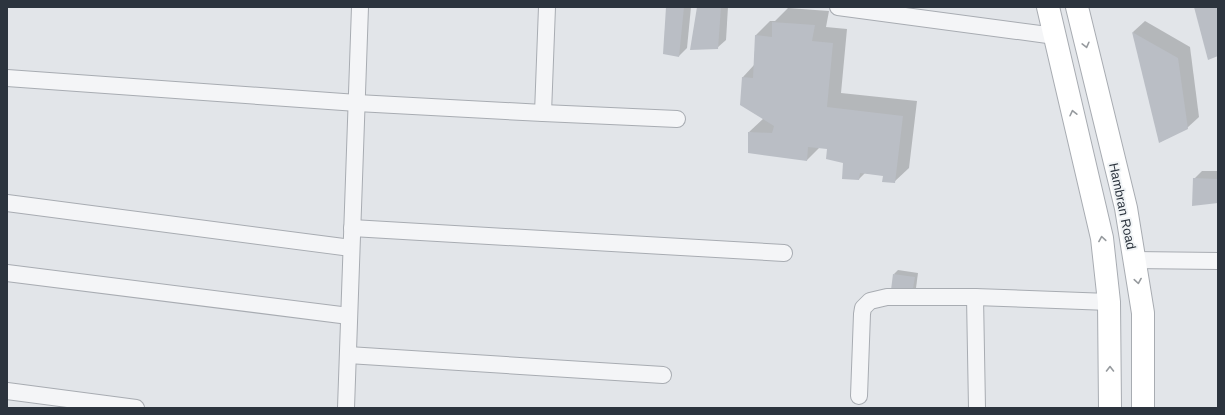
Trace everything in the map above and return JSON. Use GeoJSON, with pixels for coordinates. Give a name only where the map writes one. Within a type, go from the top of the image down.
{"type":"FeatureCollection","features":[{"type":"Feature","properties":{"kind":"main road","name":"Hambran Road"},"geometry":{"type":"LineString","coordinates":[[1048,7],[1102,238],[1109,302],[1110,408]]}},
{"type":"Feature","properties":{"kind":"main road","name":"Hambran Road"},"geometry":{"type":"LineString","coordinates":[[1077,7],[1126,208],[1143,313],[1143,408]]}},
{"type":"Feature","properties":{"kind":"street"},"geometry":{"type":"LineString","coordinates":[[346,408],[360,7]]}},
{"type":"Feature","properties":{"kind":"street"},"geometry":{"type":"LineString","coordinates":[[543,113],[547,7]]}},
{"type":"Feature","properties":{"kind":"street"},"geometry":{"type":"LineString","coordinates":[[838,7],[1055,36]]}},
{"type":"Feature","properties":{"kind":"street"},"geometry":{"type":"LineString","coordinates":[[7,78],[356,104],[677,119]]}},
{"type":"Feature","properties":{"kind":"street"},"geometry":{"type":"LineString","coordinates":[[7,203],[352,248]]}},
{"type":"Feature","properties":{"kind":"street"},"geometry":{"type":"LineString","coordinates":[[352,228],[784,253]]}},
{"type":"Feature","properties":{"kind":"street"},"geometry":{"type":"LineString","coordinates":[[1134,260],[1218,261]]}},
{"type":"Feature","properties":{"kind":"street"},"geometry":{"type":"LineString","coordinates":[[7,273],[349,316]]}},
{"type":"Feature","properties":{"kind":"street"},"geometry":{"type":"LineString","coordinates":[[859,396],[862,314],[863,308],[870,301],[887,297],[975,297],[1109,302]]}},
{"type":"Feature","properties":{"kind":"street"},"geometry":{"type":"LineString","coordinates":[[975,297],[977,408]]}},
{"type":"Feature","properties":{"kind":"street"},"geometry":{"type":"LineString","coordinates":[[348,355],[663,375]]}},
{"type":"Feature","properties":{"kind":"street"},"geometry":{"type":"LineString","coordinates":[[7,391],[136,408]]}},
{"type":"Feature","properties":{"kind":"building"},"geometry":{"type":"Polygon","coordinates":[[[666,7],[684,7],[679,57],[663,54],[666,7]]]}},
{"type":"Feature","properties":{"kind":"building"},"geometry":{"type":"Polygon","coordinates":[[[697,7],[721,7],[718,49],[690,50],[697,7]]]}},
{"type":"Feature","properties":{"kind":"building"},"geometry":{"type":"Polygon","coordinates":[[[1194,7],[1218,7],[1218,56],[1208,60],[1194,7]]]}},
{"type":"Feature","properties":{"kind":"building"},"geometry":{"type":"Polygon","coordinates":[[[772,22],[815,25],[812,41],[833,43],[827,107],[903,116],[895,183],[882,182],[883,176],[860,173],[859,180],[842,179],[843,163],[826,159],[827,149],[808,147],[807,161],[748,153],[748,132],[772,133],[774,126],[740,105],[742,77],[753,78],[755,35],[772,37],[772,22]]]}},
{"type":"Feature","properties":{"kind":"building"},"geometry":{"type":"Polygon","coordinates":[[[1132,32],[1178,58],[1188,129],[1159,143],[1132,32]]]}},
{"type":"Feature","properties":{"kind":"building"},"geometry":{"type":"Polygon","coordinates":[[[1193,178],[1218,179],[1218,203],[1192,206],[1193,178]]]}},
{"type":"Feature","properties":{"kind":"building"},"geometry":{"type":"Polygon","coordinates":[[[893,274],[915,277],[912,294],[891,290],[893,274]]]}}]}
